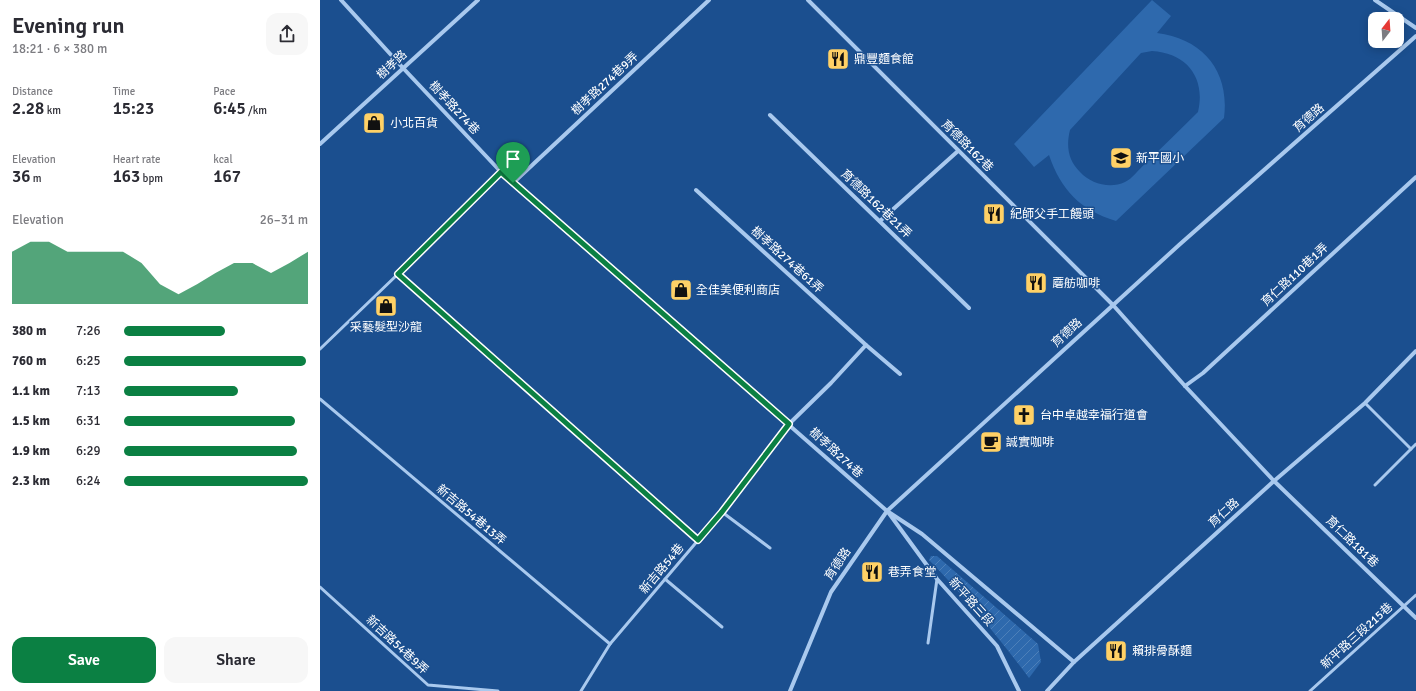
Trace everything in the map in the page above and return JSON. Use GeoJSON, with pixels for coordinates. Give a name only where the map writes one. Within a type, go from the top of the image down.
{"type":"FeatureCollection","features":[{"type":"Feature","properties":{"kind":"street","name":"樹孝路274巷"},"geometry":{"type":"LineString","coordinates":[[340,0],[501,172],[887,511]]}},
{"type":"Feature","properties":{"kind":"street","name":"樹孝路"},"geometry":{"type":"LineString","coordinates":[[320,144],[478,0]]}},
{"type":"Feature","properties":{"kind":"street","name":"樹孝路274巷9弄"},"geometry":{"type":"LineString","coordinates":[[513,183],[710,0]]}},
{"type":"Feature","properties":{"kind":"street","name":"育德路162巷"},"geometry":{"type":"LineString","coordinates":[[808,0],[1113,305]]}},
{"type":"Feature","properties":{"kind":"street"},"geometry":{"type":"LineString","coordinates":[[1375,0],[1416,28]]}},
{"type":"Feature","properties":{"kind":"street","name":"育德路"},"geometry":{"type":"LineString","coordinates":[[790,691],[831,592],[887,511],[1179,245],[1416,36]]}},
{"type":"Feature","properties":{"kind":"street","name":"育德路162巷21弄"},"geometry":{"type":"LineString","coordinates":[[770,115],[969,308]]}},
{"type":"Feature","properties":{"kind":"street"},"geometry":{"type":"LineString","coordinates":[[880,221],[958,151]]}},
{"type":"Feature","properties":{"kind":"street","name":"育仁路110巷1弄"},"geometry":{"type":"LineString","coordinates":[[1185,386],[1203,373],[1416,178]]}},
{"type":"Feature","properties":{"kind":"street","name":"樹孝路274巷61弄"},"geometry":{"type":"LineString","coordinates":[[696,190],[866,345],[900,374]]}},
{"type":"Feature","properties":{"kind":"street"},"geometry":{"type":"LineString","coordinates":[[1113,305],[1185,386],[1274,481]]}},
{"type":"Feature","properties":{"kind":"street"},"geometry":{"type":"LineString","coordinates":[[789,424],[831,383],[866,345]]}},
{"type":"Feature","properties":{"kind":"street","name":"育仁路"},"geometry":{"type":"LineString","coordinates":[[1047,691],[1074,662],[1274,481],[1365,403],[1416,351]]}},
{"type":"Feature","properties":{"kind":"street","name":"育仁路181巷"},"geometry":{"type":"LineString","coordinates":[[1274,481],[1416,618]]}},
{"type":"Feature","properties":{"kind":"street"},"geometry":{"type":"LineString","coordinates":[[887,511],[922,534],[1074,662]]}},
{"type":"Feature","properties":{"kind":"street","name":"新平路三段"},"geometry":{"type":"LineString","coordinates":[[887,511],[937,579],[997,646],[1019,691]]}},
{"type":"Feature","properties":{"kind":"lane"},"geometry":{"type":"LineString","coordinates":[[320,349],[501,172]]}},
{"type":"Feature","properties":{"kind":"lane"},"geometry":{"type":"LineString","coordinates":[[398,274],[698,540]]}},
{"type":"Feature","properties":{"kind":"lane","name":"新吉路54巷13弄"},"geometry":{"type":"LineString","coordinates":[[320,399],[610,644]]}},
{"type":"Feature","properties":{"kind":"lane"},"geometry":{"type":"LineString","coordinates":[[1365,403],[1411,449]]}},
{"type":"Feature","properties":{"kind":"lane","name":"新吉路54巷"},"geometry":{"type":"LineString","coordinates":[[581,691],[610,644],[722,512],[789,424]]}},
{"type":"Feature","properties":{"kind":"lane"},"geometry":{"type":"LineString","coordinates":[[1375,485],[1416,444]]}},
{"type":"Feature","properties":{"kind":"lane"},"geometry":{"type":"LineString","coordinates":[[722,512],[770,548]]}},
{"type":"Feature","properties":{"kind":"lane"},"geometry":{"type":"LineString","coordinates":[[665,579],[722,627]]}},
{"type":"Feature","properties":{"kind":"lane"},"geometry":{"type":"LineString","coordinates":[[928,643],[937,579]]}},
{"type":"Feature","properties":{"kind":"lane","name":"新吉路54巷9弄"},"geometry":{"type":"LineString","coordinates":[[320,587],[428,685],[498,691]]}},
{"type":"Feature","properties":{"kind":"lane","name":"新平路三段215巷"},"geometry":{"type":"LineString","coordinates":[[1310,691],[1416,595]]}},
{"type":"Feature","properties":{"kind":"shaded area"},"geometry":{"type":"Polygon","coordinates":[[[1152,0],[1171,16],[1157,33],[1173,36],[1188,42],[1200,50],[1210,60],[1218,72],[1223,86],[1225,101],[1224,118],[1116,221],[1082,205],[1059,179],[1049,155],[1034,167],[1014,144],[1152,0]],[[1152,51],[1141,53],[1070,130],[1068,147],[1073,163],[1084,176],[1090,180],[1107,185],[1119,184],[1128,181],[1198,112],[1200,100],[1196,78],[1184,62],[1164,53],[1152,51]]]}},
{"type":"Feature","properties":{"kind":"shaded area"},"geometry":{"type":"Polygon","coordinates":[[[931,556],[937,556],[1038,644],[1041,662],[1029,678],[981,617],[929,560],[931,556]]]}},
{"type":"Feature","properties":{"kind":"place","name":"鼎豐麵食館"},"geometry":{"type":"Point","coordinates":[838,59]}},
{"type":"Feature","properties":{"kind":"place","name":"小北百貨"},"geometry":{"type":"Point","coordinates":[374,123]}},
{"type":"Feature","properties":{"kind":"place","name":"新平國小"},"geometry":{"type":"Point","coordinates":[1121,158]}},
{"type":"Feature","properties":{"kind":"place","name":"紀師父手工饅頭"},"geometry":{"type":"Point","coordinates":[994,214]}},
{"type":"Feature","properties":{"kind":"place","name":"蘑舫咖啡"},"geometry":{"type":"Point","coordinates":[1036,283]}},
{"type":"Feature","properties":{"kind":"place","name":"全佳美便利商店"},"geometry":{"type":"Point","coordinates":[681,290]}},
{"type":"Feature","properties":{"kind":"place","name":"采藝髮型沙龍"},"geometry":{"type":"Point","coordinates":[386,306]}},
{"type":"Feature","properties":{"kind":"place","name":"台中卓越幸福行道會"},"geometry":{"type":"Point","coordinates":[1024,415]}},
{"type":"Feature","properties":{"kind":"place","name":"誠實咖啡"},"geometry":{"type":"Point","coordinates":[991,442]}},
{"type":"Feature","properties":{"kind":"place","name":"巷弄食堂"},"geometry":{"type":"Point","coordinates":[872,572]}},
{"type":"Feature","properties":{"kind":"place","name":"賴排骨酥麵"},"geometry":{"type":"Point","coordinates":[1116,651]}},
{"type":"Feature","properties":{"kind":"route"},"geometry":{"type":"LineString","coordinates":[[501,172],[513,183],[789,424],[722,512],[698,540],[398,274],[501,172]]}}]}
